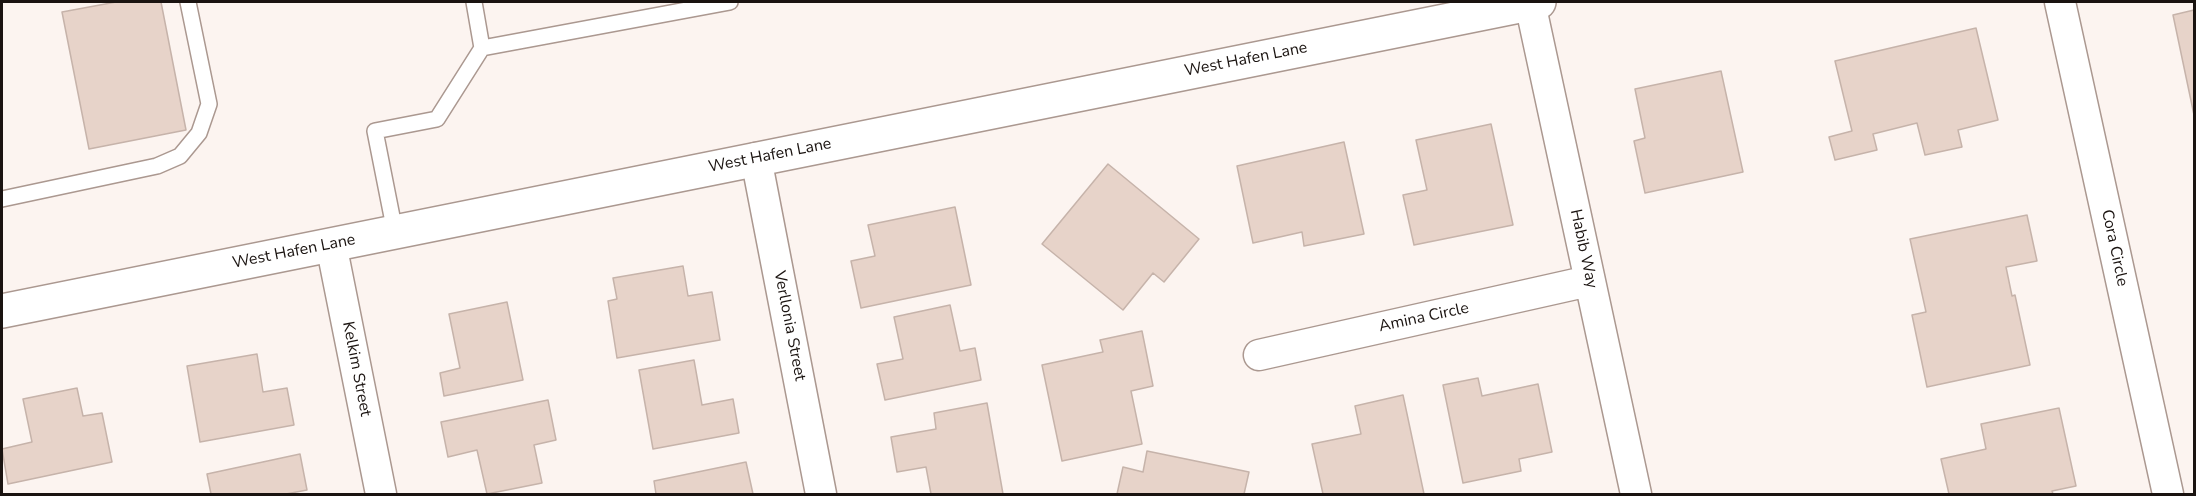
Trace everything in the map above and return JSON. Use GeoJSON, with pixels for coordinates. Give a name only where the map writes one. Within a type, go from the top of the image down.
{"type":"FeatureCollection","features":[{"type":"Feature","properties":{"kind":"main road","name":"West Hafen Lane"},"geometry":{"type":"LineString","coordinates":[[2,311],[1534,2]]}},
{"type":"Feature","properties":{"kind":"street","name":"Habib Way"},"geometry":{"type":"LineString","coordinates":[[1534,2],[1636,495]]}},
{"type":"Feature","properties":{"kind":"street","name":"Cora Circle"},"geometry":{"type":"LineString","coordinates":[[2060,2],[2168,495]]}},
{"type":"Feature","properties":{"kind":"street","name":"Verllonia Street"},"geometry":{"type":"LineString","coordinates":[[756,158],[821,495]]}},
{"type":"Feature","properties":{"kind":"street","name":"Kelkim Street"},"geometry":{"type":"LineString","coordinates":[[331,244],[381,495]]}},
{"type":"Feature","properties":{"kind":"street","name":"Amina Circle"},"geometry":{"type":"LineString","coordinates":[[1259,355],[1590,281]]}},
{"type":"Feature","properties":{"kind":"lane"},"geometry":{"type":"LineString","coordinates":[[2,199],[157,166],[180,156],[199,133],[208,105],[188,2]]}},
{"type":"Feature","properties":{"kind":"lane"},"geometry":{"type":"LineString","coordinates":[[395,232],[375,131],[437,119],[483,48],[474,2]]}},
{"type":"Feature","properties":{"kind":"lane"},"geometry":{"type":"LineString","coordinates":[[483,48],[730,2]]}},
{"type":"Feature","properties":{"kind":"building"},"geometry":{"type":"Polygon","coordinates":[[[116,2],[161,2],[186,130],[89,149],[62,12],[116,2]]]}},
{"type":"Feature","properties":{"kind":"building"},"geometry":{"type":"Polygon","coordinates":[[[2194,10],[2194,115],[2173,15],[2194,10]]]}},
{"type":"Feature","properties":{"kind":"building"},"geometry":{"type":"Polygon","coordinates":[[[1976,28],[1998,120],[1958,130],[1962,147],[1925,155],[1917,123],[1873,134],[1877,150],[1835,160],[1829,137],[1852,131],[1835,61],[1976,28]]]}},
{"type":"Feature","properties":{"kind":"building"},"geometry":{"type":"Polygon","coordinates":[[[1721,71],[1743,172],[1645,193],[1634,141],[1645,138],[1635,89],[1721,71]]]}},
{"type":"Feature","properties":{"kind":"building"},"geometry":{"type":"Polygon","coordinates":[[[1491,124],[1513,225],[1414,245],[1403,195],[1427,190],[1416,140],[1491,124]]]}},
{"type":"Feature","properties":{"kind":"building"},"geometry":{"type":"Polygon","coordinates":[[[1344,142],[1364,234],[1304,246],[1302,232],[1253,243],[1237,166],[1344,142]]]}},
{"type":"Feature","properties":{"kind":"building"},"geometry":{"type":"Polygon","coordinates":[[[1108,164],[1199,239],[1164,282],[1153,273],[1123,310],[1042,244],[1108,164]]]}},
{"type":"Feature","properties":{"kind":"building"},"geometry":{"type":"Polygon","coordinates":[[[955,207],[971,285],[861,308],[851,261],[875,256],[868,225],[955,207]]]}},
{"type":"Feature","properties":{"kind":"building"},"geometry":{"type":"Polygon","coordinates":[[[2027,215],[2037,261],[2006,267],[2012,296],[2015,295],[2030,365],[1927,387],[1912,315],[1926,312],[1910,239],[2027,215]]]}},
{"type":"Feature","properties":{"kind":"building"},"geometry":{"type":"Polygon","coordinates":[[[683,266],[688,296],[712,292],[720,340],[617,358],[608,301],[617,299],[613,278],[683,266]]]}},
{"type":"Feature","properties":{"kind":"building"},"geometry":{"type":"Polygon","coordinates":[[[507,302],[523,380],[444,396],[440,373],[460,368],[449,314],[507,302]]]}},
{"type":"Feature","properties":{"kind":"building"},"geometry":{"type":"Polygon","coordinates":[[[950,305],[960,351],[975,348],[981,380],[885,400],[877,364],[903,359],[894,317],[950,305]]]}},
{"type":"Feature","properties":{"kind":"building"},"geometry":{"type":"Polygon","coordinates":[[[1142,331],[1153,386],[1131,391],[1142,444],[1062,461],[1042,365],[1103,352],[1100,340],[1142,331]]]}},
{"type":"Feature","properties":{"kind":"building"},"geometry":{"type":"Polygon","coordinates":[[[257,354],[263,392],[287,388],[294,425],[200,442],[187,366],[257,354]]]}},
{"type":"Feature","properties":{"kind":"building"},"geometry":{"type":"Polygon","coordinates":[[[694,360],[702,405],[733,399],[739,433],[653,449],[639,370],[694,360]]]}},
{"type":"Feature","properties":{"kind":"building"},"geometry":{"type":"Polygon","coordinates":[[[1478,378],[1482,396],[1538,384],[1552,452],[1519,459],[1521,471],[1463,483],[1443,385],[1478,378]]]}},
{"type":"Feature","properties":{"kind":"building"},"geometry":{"type":"Polygon","coordinates":[[[77,388],[83,416],[102,413],[112,462],[8,484],[2,449],[32,442],[23,399],[77,388]]]}},
{"type":"Feature","properties":{"kind":"building"},"geometry":{"type":"Polygon","coordinates":[[[1403,395],[1424,494],[1323,494],[1312,444],[1361,434],[1355,406],[1403,395]]]}},
{"type":"Feature","properties":{"kind":"building"},"geometry":{"type":"Polygon","coordinates":[[[548,400],[556,440],[534,445],[542,483],[487,494],[477,450],[448,457],[441,422],[548,400]]]}},
{"type":"Feature","properties":{"kind":"building"},"geometry":{"type":"Polygon","coordinates":[[[987,403],[1003,494],[931,494],[926,467],[897,472],[891,437],[936,429],[934,413],[987,403]]]}},
{"type":"Feature","properties":{"kind":"building"},"geometry":{"type":"Polygon","coordinates":[[[2059,408],[2076,486],[2052,491],[2053,494],[1949,494],[1941,459],[1986,449],[1981,424],[2059,408]]]}},
{"type":"Feature","properties":{"kind":"building"},"geometry":{"type":"Polygon","coordinates":[[[1147,451],[1249,472],[1244,494],[1117,494],[1123,467],[1143,472],[1147,451]]]}},
{"type":"Feature","properties":{"kind":"building"},"geometry":{"type":"Polygon","coordinates":[[[300,454],[307,490],[286,494],[211,494],[207,474],[300,454]]]}},
{"type":"Feature","properties":{"kind":"building"},"geometry":{"type":"Polygon","coordinates":[[[746,462],[753,494],[656,494],[654,481],[746,462]]]}}]}
